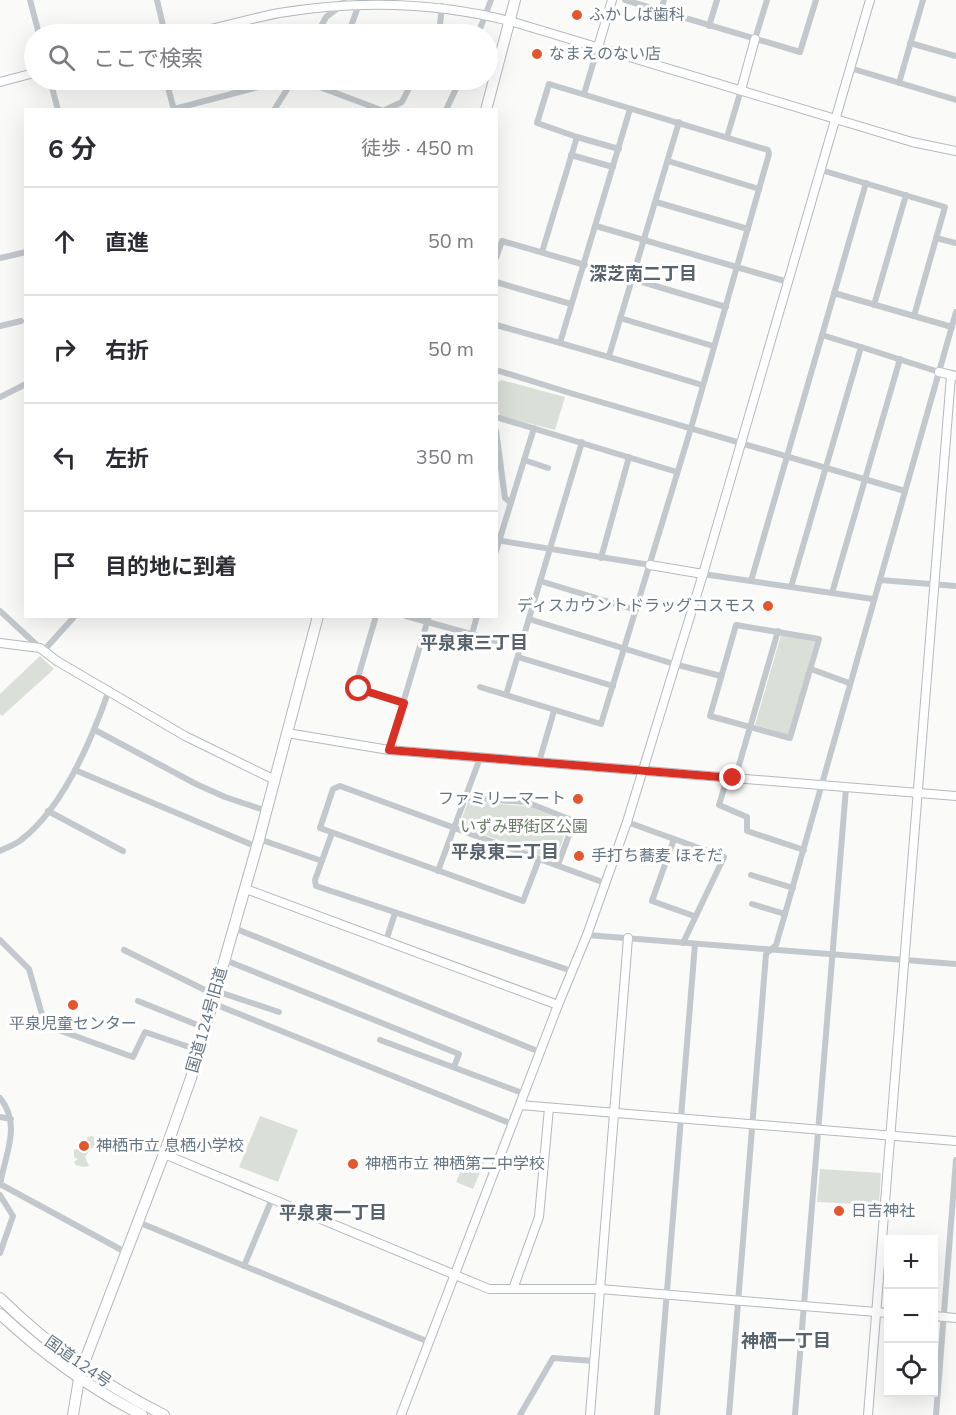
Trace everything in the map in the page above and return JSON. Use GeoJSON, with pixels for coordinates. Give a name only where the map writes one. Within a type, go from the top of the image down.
{"type":"FeatureCollection","features":[{"type":"Feature","properties":{"kind":"highway"},"geometry":{"type":"LineString","coordinates":[[498,66],[515,0]]}},
{"type":"Feature","properties":{"kind":"highway"},"geometry":{"type":"LineString","coordinates":[[487,108],[491,90]]}},
{"type":"Feature","properties":{"kind":"highway","name":"国道124号旧道"},"geometry":{"type":"LineString","coordinates":[[73,1415],[81,1374],[191,1077],[246,889],[317,618]]}},
{"type":"Feature","properties":{"kind":"highway","name":"国道124号"},"geometry":{"type":"LineString","coordinates":[[0,1298],[81,1374],[164,1415]]}},
{"type":"Feature","properties":{"kind":"highway","name":"国道124号"},"geometry":{"type":"LineString","coordinates":[[0,1314],[36,1347],[142,1415]]}},
{"type":"Feature","properties":{"kind":"street"},"geometry":{"type":"LineString","coordinates":[[30,0],[36,24]]}},
{"type":"Feature","properties":{"kind":"street"},"geometry":{"type":"LineString","coordinates":[[157,0],[163,24]]}},
{"type":"Feature","properties":{"kind":"street"},"geometry":{"type":"LineString","coordinates":[[482,24],[491,0]]}},
{"type":"Feature","properties":{"kind":"street"},"geometry":{"type":"LineString","coordinates":[[584,94],[612,0]]}},
{"type":"Feature","properties":{"kind":"street"},"geometry":{"type":"LineString","coordinates":[[625,0],[800,52],[816,0]]}},
{"type":"Feature","properties":{"kind":"street"},"geometry":{"type":"LineString","coordinates":[[661,11],[664,0]]}},
{"type":"Feature","properties":{"kind":"street"},"geometry":{"type":"LineString","coordinates":[[709,26],[717,0]]}},
{"type":"Feature","properties":{"kind":"street"},"geometry":{"type":"LineString","coordinates":[[727,137],[766,0]]}},
{"type":"Feature","properties":{"kind":"street"},"geometry":{"type":"LineString","coordinates":[[401,1415],[587,935],[627,822],[703,574],[870,0]]}},
{"type":"Feature","properties":{"kind":"street"},"geometry":{"type":"LineString","coordinates":[[899,83],[923,0]]}},
{"type":"Feature","properties":{"kind":"street"},"geometry":{"type":"LineString","coordinates":[[322,24],[326,17],[344,2]]}},
{"type":"Feature","properties":{"kind":"street"},"geometry":{"type":"LineString","coordinates":[[231,24],[281,12],[344,2],[394,2],[442,6],[510,21],[912,142],[956,151]]}},
{"type":"Feature","properties":{"kind":"street"},"geometry":{"type":"LineString","coordinates":[[352,24],[359,3]]}},
{"type":"Feature","properties":{"kind":"street"},"geometry":{"type":"LineString","coordinates":[[441,24],[442,6]]}},
{"type":"Feature","properties":{"kind":"street"},"geometry":{"type":"LineString","coordinates":[[910,43],[956,56]]}},
{"type":"Feature","properties":{"kind":"street"},"geometry":{"type":"LineString","coordinates":[[850,68],[956,100]]}},
{"type":"Feature","properties":{"kind":"street"},"geometry":{"type":"LineString","coordinates":[[0,82],[24,75]]}},
{"type":"Feature","properties":{"kind":"street"},"geometry":{"type":"LineString","coordinates":[[480,687],[601,724],[691,428],[769,154],[768,150],[549,84],[537,123],[619,149]]}},
{"type":"Feature","properties":{"kind":"street"},"geometry":{"type":"LineString","coordinates":[[53,90],[57,108]]}},
{"type":"Feature","properties":{"kind":"street"},"geometry":{"type":"LineString","coordinates":[[169,90],[174,108]]}},
{"type":"Feature","properties":{"kind":"street"},"geometry":{"type":"LineString","coordinates":[[178,108],[247,90]]}},
{"type":"Feature","properties":{"kind":"street"},"geometry":{"type":"LineString","coordinates":[[275,108],[287,90]]}},
{"type":"Feature","properties":{"kind":"street"},"geometry":{"type":"LineString","coordinates":[[328,90],[378,108]]}},
{"type":"Feature","properties":{"kind":"street"},"geometry":{"type":"LineString","coordinates":[[388,108],[402,102],[408,90]]}},
{"type":"Feature","properties":{"kind":"street"},"geometry":{"type":"LineString","coordinates":[[447,108],[455,90]]}},
{"type":"Feature","properties":{"kind":"street"},"geometry":{"type":"LineString","coordinates":[[560,343],[630,109]]}},
{"type":"Feature","properties":{"kind":"street"},"geometry":{"type":"LineString","coordinates":[[609,356],[679,122]]}},
{"type":"Feature","properties":{"kind":"street"},"geometry":{"type":"LineString","coordinates":[[542,252],[577,137]]}},
{"type":"Feature","properties":{"kind":"street"},"geometry":{"type":"LineString","coordinates":[[571,155],[613,167]]}},
{"type":"Feature","properties":{"kind":"street"},"geometry":{"type":"LineString","coordinates":[[668,161],[759,189]]}},
{"type":"Feature","properties":{"kind":"street"},"geometry":{"type":"LineString","coordinates":[[821,170],[945,207],[914,316]]}},
{"type":"Feature","properties":{"kind":"street"},"geometry":{"type":"LineString","coordinates":[[751,581],[866,183]]}},
{"type":"Feature","properties":{"kind":"street"},"geometry":{"type":"LineString","coordinates":[[874,305],[906,195]]}},
{"type":"Feature","properties":{"kind":"street"},"geometry":{"type":"LineString","coordinates":[[656,202],[748,229]]}},
{"type":"Feature","properties":{"kind":"street"},"geometry":{"type":"LineString","coordinates":[[596,226],[788,282]]}},
{"type":"Feature","properties":{"kind":"street"},"geometry":{"type":"LineString","coordinates":[[936,238],[956,243]]}},
{"type":"Feature","properties":{"kind":"street"},"geometry":{"type":"LineString","coordinates":[[498,252],[502,241],[585,265]]}},
{"type":"Feature","properties":{"kind":"street"},"geometry":{"type":"LineString","coordinates":[[0,258],[24,252]]}},
{"type":"Feature","properties":{"kind":"street"},"geometry":{"type":"LineString","coordinates":[[632,279],[726,307]]}},
{"type":"Feature","properties":{"kind":"street"},"geometry":{"type":"LineString","coordinates":[[498,283],[571,304]]}},
{"type":"Feature","properties":{"kind":"street"},"geometry":{"type":"LineString","coordinates":[[834,293],[952,327]]}},
{"type":"Feature","properties":{"kind":"street"},"geometry":{"type":"LineString","coordinates":[[729,1415],[766,954],[776,945],[793,888],[849,683],[956,312]]}},
{"type":"Feature","properties":{"kind":"street"},"geometry":{"type":"LineString","coordinates":[[620,318],[713,345]]}},
{"type":"Feature","properties":{"kind":"street"},"geometry":{"type":"LineString","coordinates":[[0,326],[21,321]]}},
{"type":"Feature","properties":{"kind":"street"},"geometry":{"type":"LineString","coordinates":[[498,325],[702,385]]}},
{"type":"Feature","properties":{"kind":"street"},"geometry":{"type":"LineString","coordinates":[[822,335],[953,376],[934,584],[868,1415]]}},
{"type":"Feature","properties":{"kind":"street"},"geometry":{"type":"LineString","coordinates":[[791,587],[861,347]]}},
{"type":"Feature","properties":{"kind":"street"},"geometry":{"type":"LineString","coordinates":[[832,593],[900,359]]}},
{"type":"Feature","properties":{"kind":"street"},"geometry":{"type":"LineString","coordinates":[[498,371],[905,491]]}},
{"type":"Feature","properties":{"kind":"street"},"geometry":{"type":"LineString","coordinates":[[0,398],[24,385]]}},
{"type":"Feature","properties":{"kind":"street"},"geometry":{"type":"LineString","coordinates":[[498,418],[677,472]]}},
{"type":"Feature","properties":{"kind":"street"},"geometry":{"type":"LineString","coordinates":[[534,428],[498,540],[873,599]]}},
{"type":"Feature","properties":{"kind":"street"},"geometry":{"type":"LineString","coordinates":[[506,695],[582,442]]}},
{"type":"Feature","properties":{"kind":"street"},"geometry":{"type":"LineString","coordinates":[[498,447],[505,498],[511,504]]}},
{"type":"Feature","properties":{"kind":"street"},"geometry":{"type":"LineString","coordinates":[[601,558],[629,457]]}},
{"type":"Feature","properties":{"kind":"street"},"geometry":{"type":"LineString","coordinates":[[524,460],[548,468]]}},
{"type":"Feature","properties":{"kind":"street"},"geometry":{"type":"LineString","coordinates":[[880,580],[956,585]]}},
{"type":"Feature","properties":{"kind":"street"},"geometry":{"type":"LineString","coordinates":[[540,581],[636,610]]}},
{"type":"Feature","properties":{"kind":"street"},"geometry":{"type":"LineString","coordinates":[[0,611],[57,661],[185,736],[275,780]]}},
{"type":"Feature","properties":{"kind":"street"},"geometry":{"type":"LineString","coordinates":[[0,643],[45,649],[73,618]]}},
{"type":"Feature","properties":{"kind":"street"},"geometry":{"type":"LineString","coordinates":[[375,618],[356,684],[359,689],[404,703]]}},
{"type":"Feature","properties":{"kind":"street"},"geometry":{"type":"LineString","coordinates":[[472,634],[476,618]]}},
{"type":"Feature","properties":{"kind":"street"},"geometry":{"type":"LineString","coordinates":[[529,619],[674,664],[721,676]]}},
{"type":"Feature","properties":{"kind":"street"},"geometry":{"type":"LineString","coordinates":[[389,750],[428,620],[496,641]]}},
{"type":"Feature","properties":{"kind":"street"},"geometry":{"type":"LineString","coordinates":[[736,625],[778,631],[819,639],[790,738],[710,716],[736,625]]}},
{"type":"Feature","properties":{"kind":"street"},"geometry":{"type":"LineString","coordinates":[[778,631],[737,772],[726,785],[719,805],[747,817],[747,831],[804,849]]}},
{"type":"Feature","properties":{"kind":"street"},"geometry":{"type":"LineString","coordinates":[[518,657],[613,686]]}},
{"type":"Feature","properties":{"kind":"street"},"geometry":{"type":"LineString","coordinates":[[811,669],[849,683]]}},
{"type":"Feature","properties":{"kind":"street"},"geometry":{"type":"LineString","coordinates":[[0,851],[20,840],[48,812],[75,770],[95,730],[109,690]]}},
{"type":"Feature","properties":{"kind":"street"},"geometry":{"type":"LineString","coordinates":[[539,762],[554,711]]}},
{"type":"Feature","properties":{"kind":"street"},"geometry":{"type":"LineString","coordinates":[[95,730],[196,784],[225,797],[267,811]]}},
{"type":"Feature","properties":{"kind":"street"},"geometry":{"type":"LineString","coordinates":[[287,733],[389,750],[956,796]]}},
{"type":"Feature","properties":{"kind":"street"},"geometry":{"type":"LineString","coordinates":[[438,871],[480,758]]}},
{"type":"Feature","properties":{"kind":"street"},"geometry":{"type":"LineString","coordinates":[[75,770],[258,843],[322,861]]}},
{"type":"Feature","properties":{"kind":"street"},"geometry":{"type":"LineString","coordinates":[[539,859],[523,901],[320,828],[333,789],[340,786],[605,883]]}},
{"type":"Feature","properties":{"kind":"street"},"geometry":{"type":"LineString","coordinates":[[795,1415],[846,788]]}},
{"type":"Feature","properties":{"kind":"street"},"geometry":{"type":"LineString","coordinates":[[465,798],[526,802],[574,820],[558,865]]}},
{"type":"Feature","properties":{"kind":"street"},"geometry":{"type":"LineString","coordinates":[[48,812],[123,850]]}},
{"type":"Feature","properties":{"kind":"street"},"geometry":{"type":"LineString","coordinates":[[627,822],[724,857],[683,943]]}},
{"type":"Feature","properties":{"kind":"street"},"geometry":{"type":"LineString","coordinates":[[332,832],[315,880],[316,886],[572,970]]}},
{"type":"Feature","properties":{"kind":"street"},"geometry":{"type":"LineString","coordinates":[[674,839],[652,901],[694,916]]}},
{"type":"Feature","properties":{"kind":"street"},"geometry":{"type":"LineString","coordinates":[[751,875],[793,888]]}},
{"type":"Feature","properties":{"kind":"street"},"geometry":{"type":"LineString","coordinates":[[246,889],[558,1005]]}},
{"type":"Feature","properties":{"kind":"street"},"geometry":{"type":"LineString","coordinates":[[752,904],[785,914]]}},
{"type":"Feature","properties":{"kind":"street"},"geometry":{"type":"LineString","coordinates":[[386,941],[395,913]]}},
{"type":"Feature","properties":{"kind":"street"},"geometry":{"type":"LineString","coordinates":[[234,928],[540,1052]]}},
{"type":"Feature","properties":{"kind":"street"},"geometry":{"type":"LineString","coordinates":[[587,935],[956,964]]}},
{"type":"Feature","properties":{"kind":"street"},"geometry":{"type":"LineString","coordinates":[[590,1415],[628,938]]}},
{"type":"Feature","properties":{"kind":"street"},"geometry":{"type":"LineString","coordinates":[[0,940],[29,969],[42,1018],[53,1028],[133,1057],[145,1032],[198,1050]]}},
{"type":"Feature","properties":{"kind":"street"},"geometry":{"type":"LineString","coordinates":[[657,1415],[695,944]]}},
{"type":"Feature","properties":{"kind":"street"},"geometry":{"type":"LineString","coordinates":[[124,950],[211,993],[216,992],[279,1012]]}},
{"type":"Feature","properties":{"kind":"street"},"geometry":{"type":"LineString","coordinates":[[225,960],[459,1054],[454,1067]]}},
{"type":"Feature","properties":{"kind":"street"},"geometry":{"type":"LineString","coordinates":[[138,1001],[205,1028]]}},
{"type":"Feature","properties":{"kind":"street"},"geometry":{"type":"LineString","coordinates":[[212,1003],[512,1124]]}},
{"type":"Feature","properties":{"kind":"street"},"geometry":{"type":"LineString","coordinates":[[380,1040],[525,1094]]}},
{"type":"Feature","properties":{"kind":"street"},"geometry":{"type":"LineString","coordinates":[[0,1098],[7,1107],[12,1132],[0,1185],[127,1253]]}},
{"type":"Feature","properties":{"kind":"street"},"geometry":{"type":"LineString","coordinates":[[520,1105],[956,1141]]}},
{"type":"Feature","properties":{"kind":"street"},"geometry":{"type":"LineString","coordinates":[[513,1289],[539,1217],[549,1108]]}},
{"type":"Feature","properties":{"kind":"street"},"geometry":{"type":"LineString","coordinates":[[0,1117],[11,1119]]}},
{"type":"Feature","properties":{"kind":"street"},"geometry":{"type":"LineString","coordinates":[[164,1154],[489,1289],[600,1290],[884,1313]]}},
{"type":"Feature","properties":{"kind":"street"},"geometry":{"type":"LineString","coordinates":[[936,1415],[956,1160]]}},
{"type":"Feature","properties":{"kind":"street"},"geometry":{"type":"LineString","coordinates":[[0,1195],[13,1216],[0,1252]]}},
{"type":"Feature","properties":{"kind":"street"},"geometry":{"type":"LineString","coordinates":[[244,1266],[272,1200]]}},
{"type":"Feature","properties":{"kind":"street"},"geometry":{"type":"LineString","coordinates":[[138,1222],[429,1342]]}},
{"type":"Feature","properties":{"kind":"street"},"geometry":{"type":"LineString","coordinates":[[938,1316],[956,1318]]}},
{"type":"Feature","properties":{"kind":"street"},"geometry":{"type":"LineString","coordinates":[[520,1415],[553,1358],[594,1361]]}},
{"type":"Feature","properties":{"kind":"green space"},"geometry":{"type":"Polygon","coordinates":[[[501,380],[565,397],[555,430],[500,416],[498,382],[501,380]]]}},
{"type":"Feature","properties":{"kind":"green space"},"geometry":{"type":"Polygon","coordinates":[[[781,635],[815,641],[789,735],[755,725],[781,635]]]}},
{"type":"Feature","properties":{"kind":"green space"},"geometry":{"type":"Polygon","coordinates":[[[40,656],[54,669],[2,716],[0,714],[0,694],[40,656]]]}},
{"type":"Feature","properties":{"kind":"green space","name":"いずみ野街区公園"},"geometry":{"type":"Polygon","coordinates":[[[468,802],[528,806],[566,822],[568,824],[557,857],[550,859],[461,826],[468,802]]]}},
{"type":"Feature","properties":{"kind":"green space"},"geometry":{"type":"Polygon","coordinates":[[[260,1116],[298,1130],[278,1182],[239,1167],[260,1116]]]}},
{"type":"Feature","properties":{"kind":"green space"},"geometry":{"type":"Polygon","coordinates":[[[92,1136],[102,1148],[100,1150],[91,1148],[85,1157],[89,1166],[76,1165],[74,1162],[78,1159],[74,1157],[74,1150],[88,1145],[87,1137],[92,1136]]]}},
{"type":"Feature","properties":{"kind":"green space"},"geometry":{"type":"Polygon","coordinates":[[[469,1152],[486,1159],[473,1189],[456,1182],[469,1152]]]}},
{"type":"Feature","properties":{"kind":"green space"},"geometry":{"type":"Polygon","coordinates":[[[820,1169],[881,1173],[879,1205],[817,1202],[820,1169]]]}},
{"type":"Feature","properties":{"kind":"place","name":"ふかしば歯科"},"geometry":{"type":"Point","coordinates":[577,15]}},
{"type":"Feature","properties":{"kind":"place","name":"なまえのない店"},"geometry":{"type":"Point","coordinates":[537,54]}},
{"type":"Feature","properties":{"kind":"place","name":"ディスカウントドラッグコスモス"},"geometry":{"type":"Point","coordinates":[768,606]}},
{"type":"Feature","properties":{"kind":"place","name":"ファミリーマート"},"geometry":{"type":"Point","coordinates":[578,799]}},
{"type":"Feature","properties":{"kind":"place","name":"手打ち蕎麦 ほそだ"},"geometry":{"type":"Point","coordinates":[579,856]}},
{"type":"Feature","properties":{"kind":"place","name":"平泉児童センター"},"geometry":{"type":"Point","coordinates":[73,1005]}},
{"type":"Feature","properties":{"kind":"place","name":"神栖市立 息栖小学校"},"geometry":{"type":"Point","coordinates":[84,1146]}},
{"type":"Feature","properties":{"kind":"place","name":"神栖市立 神栖第二中学校"},"geometry":{"type":"Point","coordinates":[353,1164]}},
{"type":"Feature","properties":{"kind":"place","name":"日吉神社"},"geometry":{"type":"Point","coordinates":[839,1211]}},
{"type":"Feature","properties":{"kind":"district","name":"深芝南二丁目"},"geometry":{"type":"Point","coordinates":[643,274]}},
{"type":"Feature","properties":{"kind":"district","name":"平泉東三丁目"},"geometry":{"type":"Point","coordinates":[474,643]}},
{"type":"Feature","properties":{"kind":"district","name":"平泉東二丁目"},"geometry":{"type":"Point","coordinates":[505,852]}},
{"type":"Feature","properties":{"kind":"district","name":"平泉東一丁目"},"geometry":{"type":"Point","coordinates":[333,1213]}},
{"type":"Feature","properties":{"kind":"district","name":"神栖一丁目"},"geometry":{"type":"Point","coordinates":[786,1341]}},
{"type":"Feature","properties":{"kind":"route"},"geometry":{"type":"LineString","coordinates":[[359,689],[404,703],[389,750],[733,778]]}}]}
